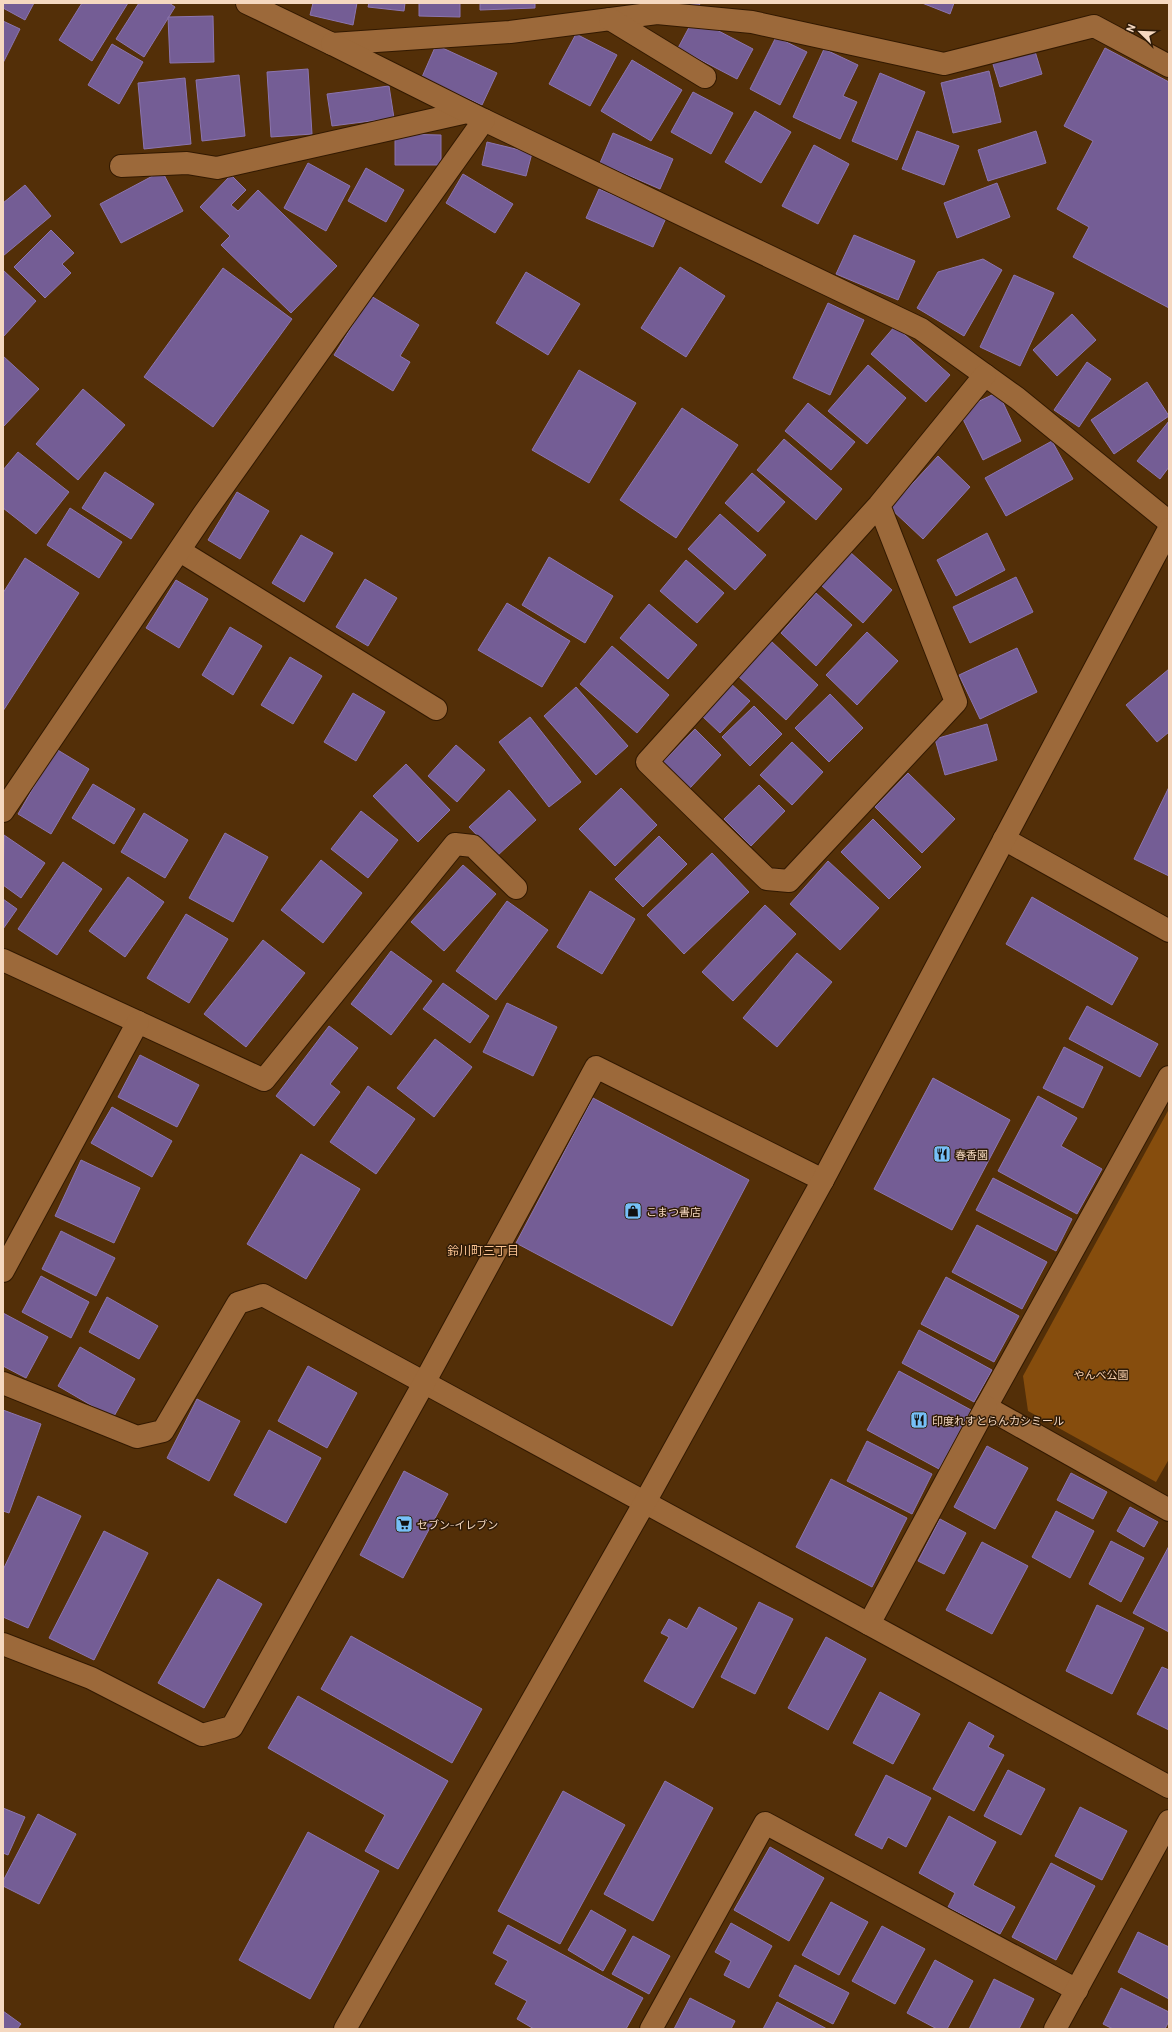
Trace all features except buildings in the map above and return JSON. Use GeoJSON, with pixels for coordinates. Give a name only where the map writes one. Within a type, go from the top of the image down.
{"type":"FeatureCollection","features":[{"type":"Feature","properties":{"kind":"street"},"geometry":{"type":"LineString","coordinates":[[247,3],[475,116],[921,329],[1016,398],[1169,522]]}},
{"type":"Feature","properties":{"kind":"street"},"geometry":{"type":"LineString","coordinates":[[332,44],[510,32],[657,13],[752,22],[944,64],[1094,26],[1169,66]]}},
{"type":"Feature","properties":{"kind":"street"},"geometry":{"type":"LineString","coordinates":[[610,19],[705,77]]}},
{"type":"Feature","properties":{"kind":"street"},"geometry":{"type":"LineString","coordinates":[[121,166],[187,163],[217,168],[475,116]]}},
{"type":"Feature","properties":{"kind":"street"},"geometry":{"type":"LineString","coordinates":[[3,810],[475,116]]}},
{"type":"Feature","properties":{"kind":"street"},"geometry":{"type":"LineString","coordinates":[[879,504],[956,702],[789,881],[768,879],[647,762],[879,504],[985,375]]}},
{"type":"Feature","properties":{"kind":"street"},"geometry":{"type":"LineString","coordinates":[[346,2029],[645,1502],[823,1180],[1169,529]]}},
{"type":"Feature","properties":{"kind":"street"},"geometry":{"type":"LineString","coordinates":[[180,550],[436,709]]}},
{"type":"Feature","properties":{"kind":"street"},"geometry":{"type":"LineString","coordinates":[[1004,839],[1169,931]]}},
{"type":"Feature","properties":{"kind":"street"},"geometry":{"type":"LineString","coordinates":[[3,960],[264,1080],[455,844],[473,846],[516,888]]}},
{"type":"Feature","properties":{"kind":"street"},"geometry":{"type":"LineString","coordinates":[[3,1271],[138,1022]]}},
{"type":"Feature","properties":{"kind":"street"},"geometry":{"type":"LineString","coordinates":[[3,1644],[91,1678],[202,1734],[232,1727],[424,1383],[596,1066],[823,1180]]}},
{"type":"Feature","properties":{"kind":"street"},"geometry":{"type":"LineString","coordinates":[[869,1624],[986,1406],[1169,1077]]}},
{"type":"Feature","properties":{"kind":"street"},"geometry":{"type":"LineString","coordinates":[[3,1383],[137,1438],[163,1431],[238,1303],[263,1295],[1169,1787]]}},
{"type":"Feature","properties":{"kind":"street"},"geometry":{"type":"LineString","coordinates":[[986,1406],[1169,1510]]}},
{"type":"Feature","properties":{"kind":"street"},"geometry":{"type":"LineString","coordinates":[[1055,2029],[1169,1821]]}},
{"type":"Feature","properties":{"kind":"street"},"geometry":{"type":"LineString","coordinates":[[651,2029],[765,1824],[1077,1990]]}},
{"type":"Feature","properties":{"kind":"green space","name":"やんべ公園"},"geometry":{"type":"Polygon","coordinates":[[[1169,1109],[1169,1459],[1156,1482],[1028,1411],[1023,1376],[1169,1109]]]}},
{"type":"Feature","properties":{"kind":"place","name":"春香園"},"geometry":{"type":"Point","coordinates":[942,1154]}},
{"type":"Feature","properties":{"kind":"place","name":"こまつ書店"},"geometry":{"type":"Point","coordinates":[633,1211]}},
{"type":"Feature","properties":{"kind":"place","name":"印度れすとらんカシミール"},"geometry":{"type":"Point","coordinates":[919,1420]}},
{"type":"Feature","properties":{"kind":"place","name":"セブン-イレブン"},"geometry":{"type":"Point","coordinates":[404,1524]}},
{"type":"Feature","properties":{"kind":"district","name":"鈴川町三丁目"},"geometry":{"type":"Point","coordinates":[483,1250]}}]}
